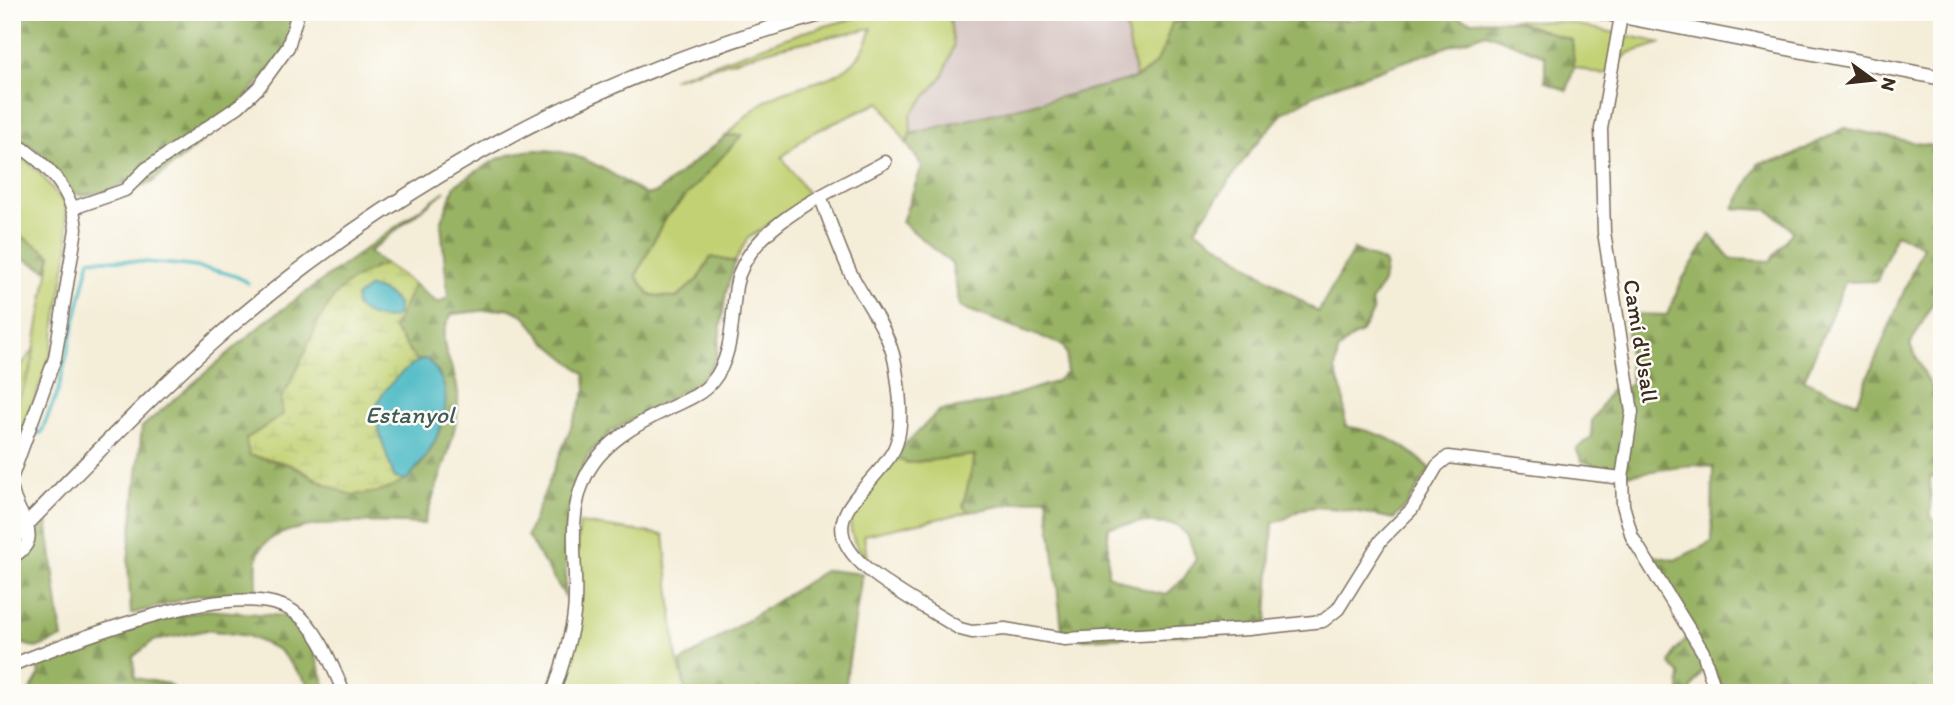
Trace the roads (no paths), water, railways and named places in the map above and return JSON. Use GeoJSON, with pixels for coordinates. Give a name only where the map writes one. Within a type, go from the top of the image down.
{"type":"FeatureCollection","features":[{"type":"Feature","properties":{"kind":"main road"},"geometry":{"type":"LineString","coordinates":[[12,539],[121,429],[229,328],[360,225],[409,193],[524,128],[653,69],[719,45],[828,12]]}},
{"type":"Feature","properties":{"kind":"main road"},"geometry":{"type":"LineString","coordinates":[[1601,12],[1942,78]]}},
{"type":"Feature","properties":{"kind":"street"},"geometry":{"type":"LineString","coordinates":[[73,208],[125,190],[146,169],[239,106],[259,87],[288,47],[298,12]]}},
{"type":"Feature","properties":{"kind":"street","name":"Camí d'Usall"},"geometry":{"type":"LineString","coordinates":[[1621,16],[1601,129],[1604,232],[1632,412],[1622,478],[1623,505],[1632,537],[1703,652],[1716,693]]}},
{"type":"Feature","properties":{"kind":"street"},"geometry":{"type":"LineString","coordinates":[[12,141],[49,170],[64,190],[73,208],[75,244],[55,358],[12,476]]}},
{"type":"Feature","properties":{"kind":"street"},"geometry":{"type":"LineString","coordinates":[[553,693],[573,620],[575,508],[594,460],[642,422],[695,397],[710,384],[722,368],[729,346],[736,283],[746,257],[756,241],[821,198],[885,162]]}},
{"type":"Feature","properties":{"kind":"street"},"geometry":{"type":"LineString","coordinates":[[821,198],[851,274],[877,318],[895,362],[899,420],[892,453],[849,505],[842,528],[846,543],[870,571],[960,629],[972,632],[1005,629],[1065,639],[1249,629],[1323,621],[1338,610],[1381,540],[1412,509],[1437,466],[1448,457],[1622,478]]}},
{"type":"Feature","properties":{"kind":"street"},"geometry":{"type":"LineString","coordinates":[[12,489],[27,524],[26,545],[12,556]]}},
{"type":"Feature","properties":{"kind":"street"},"geometry":{"type":"LineString","coordinates":[[17,505],[44,507]]}},
{"type":"Feature","properties":{"kind":"street"},"geometry":{"type":"LineString","coordinates":[[12,518],[27,524]]}},
{"type":"Feature","properties":{"kind":"street"},"geometry":{"type":"LineString","coordinates":[[12,665],[103,629],[194,605],[261,602],[293,610],[307,622],[344,693]]}},
{"type":"Feature","properties":{"kind":"water"},"geometry":{"type":"Polygon","coordinates":[[[369,287],[385,292],[398,304],[398,315],[387,319],[376,318],[356,306],[356,297],[369,287]]]}},
{"type":"Feature","properties":{"kind":"water","name":"Estanyol"},"geometry":{"type":"Polygon","coordinates":[[[426,359],[438,373],[444,388],[443,421],[428,453],[417,467],[406,480],[395,478],[378,426],[376,406],[402,372],[426,359]]]}},
{"type":"Feature","properties":{"kind":"waterway"},"geometry":{"type":"LineString","coordinates":[[12,435],[41,433],[58,391],[90,259],[196,267],[235,276],[248,283]]}}]}
